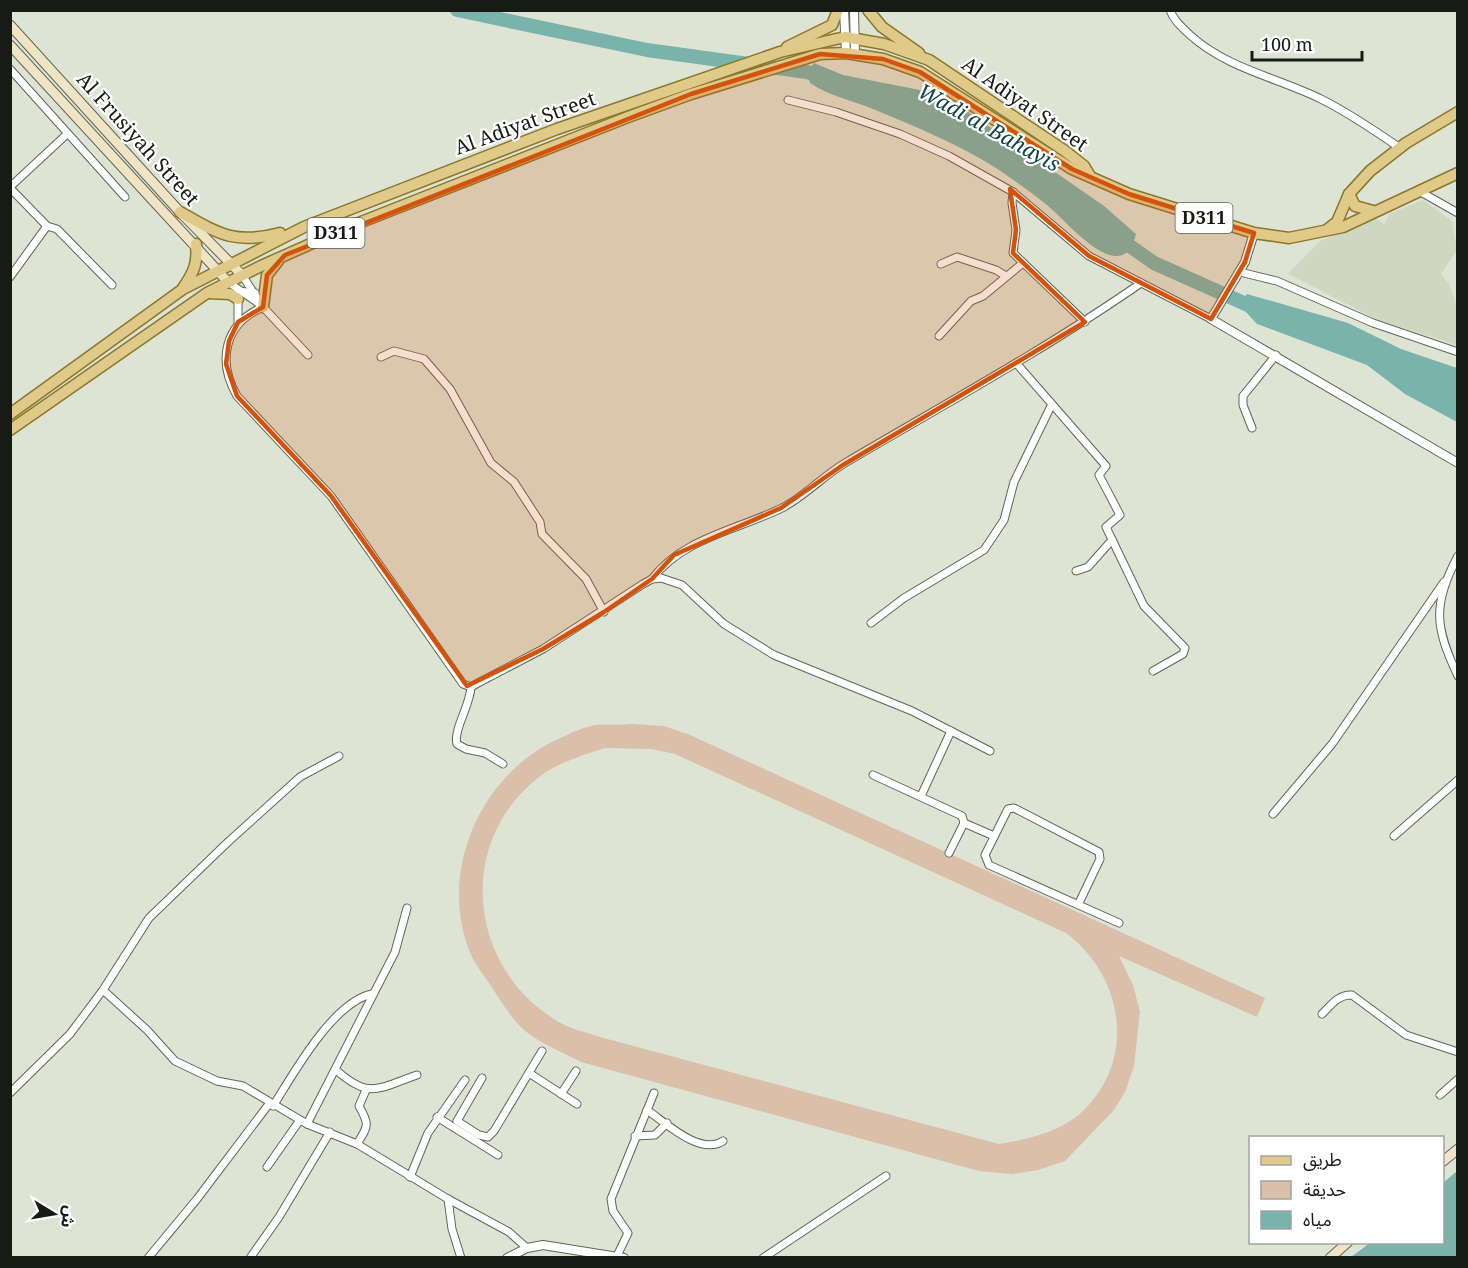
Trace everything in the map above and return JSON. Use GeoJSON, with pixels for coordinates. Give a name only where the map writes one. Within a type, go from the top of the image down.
{"type":"FeatureCollection","features":[{"type":"Feature","properties":{"kind":"main road"},"geometry":{"type":"LineString","coordinates":[[780,52],[832,25],[838,10]]}},
{"type":"Feature","properties":{"kind":"main road"},"geometry":{"type":"LineString","coordinates":[[868,10],[882,27],[928,60]]}},
{"type":"Feature","properties":{"kind":"main road","name":"Al Frusiyah Street"},"geometry":{"type":"LineString","coordinates":[[10,25],[180,212],[242,275]]}},
{"type":"Feature","properties":{"kind":"main road","name":"Al Adiyat Street"},"geometry":{"type":"LineString","coordinates":[[10,414],[183,289],[304,227],[660,92],[752,59],[780,52],[850,38],[884,44],[928,60],[1065,151],[1084,166],[1090,176]]}},
{"type":"Feature","properties":{"kind":"main road","name":"Al Frusiyah Street"},"geometry":{"type":"LineString","coordinates":[[10,45],[196,244],[228,282]]}},
{"type":"Feature","properties":{"kind":"main road","name":"Al Adiyat Street"},"geometry":{"type":"LineString","coordinates":[[10,430],[207,293],[285,255],[618,121],[691,94],[820,54],[850,54],[883,59],[920,72],[1072,169],[1090,176]]}},
{"type":"Feature","properties":{"kind":"main road"},"geometry":{"type":"LineString","coordinates":[[1323,233],[1337,222],[1349,194],[1370,171],[1400,148],[1458,112]]}},
{"type":"Feature","properties":{"kind":"main road","name":"D311"},"geometry":{"type":"LineString","coordinates":[[1090,176],[1129,194],[1254,233],[1289,238],[1323,233],[1343,227],[1458,173]]}},
{"type":"Feature","properties":{"kind":"main road"},"geometry":{"type":"LineString","coordinates":[[1349,194],[1355,206],[1373,212]]}},
{"type":"Feature","properties":{"kind":"main road"},"geometry":{"type":"LineString","coordinates":[[180,212],[215,232],[238,240],[254,239],[304,227]]}},
{"type":"Feature","properties":{"kind":"main road"},"geometry":{"type":"LineString","coordinates":[[183,289],[195,270],[196,244]]}},
{"type":"Feature","properties":{"kind":"main road"},"geometry":{"type":"LineString","coordinates":[[263,307],[267,275],[285,255]]}},
{"type":"Feature","properties":{"kind":"main road"},"geometry":{"type":"LineString","coordinates":[[207,293],[238,295]]}},
{"type":"Feature","properties":{"kind":"main road"},"geometry":{"type":"LineString","coordinates":[[1444,1161],[1458,1149]]}},
{"type":"Feature","properties":{"kind":"main road"},"geometry":{"type":"LineString","coordinates":[[1330,1257],[1346,1244]]}},
{"type":"Feature","properties":{"kind":"street"},"geometry":{"type":"LineString","coordinates":[[844,10],[850,38]]}},
{"type":"Feature","properties":{"kind":"street"},"geometry":{"type":"LineString","coordinates":[[850,54],[854,10]]}},
{"type":"Feature","properties":{"kind":"street"},"geometry":{"type":"LineString","coordinates":[[1170,10],[1173,19],[1209,52],[1238,68],[1327,102],[1353,116],[1400,148]]}},
{"type":"Feature","properties":{"kind":"street"},"geometry":{"type":"LineString","coordinates":[[10,69],[66,135],[124,197]]}},
{"type":"Feature","properties":{"kind":"street"},"geometry":{"type":"LineString","coordinates":[[788,100],[836,112],[900,134],[949,156],[1013,192],[1089,256],[1276,355],[1458,463]]}},
{"type":"Feature","properties":{"kind":"street"},"geometry":{"type":"LineString","coordinates":[[66,135],[10,188],[47,226],[57,229],[112,285]]}},
{"type":"Feature","properties":{"kind":"street"},"geometry":{"type":"LineString","coordinates":[[1419,191],[1458,213]]}},
{"type":"Feature","properties":{"kind":"street"},"geometry":{"type":"LineString","coordinates":[[1013,192],[1012,203],[1016,230],[1013,253],[1085,322]]}},
{"type":"Feature","properties":{"kind":"street"},"geometry":{"type":"LineString","coordinates":[[10,277],[47,226]]}},
{"type":"Feature","properties":{"kind":"street"},"geometry":{"type":"LineString","coordinates":[[1211,319],[1240,272],[1254,233]]}},
{"type":"Feature","properties":{"kind":"street"},"geometry":{"type":"LineString","coordinates":[[941,264],[957,257],[996,270],[1006,276]]}},
{"type":"Feature","properties":{"kind":"street"},"geometry":{"type":"LineString","coordinates":[[939,336],[971,301],[983,296],[1023,263]]}},
{"type":"Feature","properties":{"kind":"street"},"geometry":{"type":"LineString","coordinates":[[1240,272],[1277,281],[1373,323],[1458,352]]}},
{"type":"Feature","properties":{"kind":"street"},"geometry":{"type":"LineString","coordinates":[[242,275],[263,307],[308,355]]}},
{"type":"Feature","properties":{"kind":"street"},"geometry":{"type":"LineString","coordinates":[[228,282],[238,295],[263,307]]}},
{"type":"Feature","properties":{"kind":"street"},"geometry":{"type":"LineString","coordinates":[[471,687],[543,649],[604,612],[652,579],[674,555],[781,508],[811,491],[843,465],[1017,364],[1085,322],[1141,283]]}},
{"type":"Feature","properties":{"kind":"street"},"geometry":{"type":"LineString","coordinates":[[238,295],[255,293]]}},
{"type":"Feature","properties":{"kind":"street"},"geometry":{"type":"LineString","coordinates":[[238,295],[238,322],[229,341],[226,364],[237,396],[331,496],[460,681],[471,687]]}},
{"type":"Feature","properties":{"kind":"street"},"geometry":{"type":"LineString","coordinates":[[238,322],[263,307]]}},
{"type":"Feature","properties":{"kind":"street"},"geometry":{"type":"LineString","coordinates":[[381,357],[394,351],[426,361],[456,397],[491,463],[514,482],[540,522],[542,534],[586,579],[604,612]]}},
{"type":"Feature","properties":{"kind":"street"},"geometry":{"type":"LineString","coordinates":[[1252,428],[1243,405],[1243,396],[1276,355]]}},
{"type":"Feature","properties":{"kind":"street"},"geometry":{"type":"LineString","coordinates":[[1017,364],[1051,406],[1106,466],[1099,476],[1120,515],[1106,526],[1112,540],[1144,606],[1185,648],[1183,654],[1154,671]]}},
{"type":"Feature","properties":{"kind":"street"},"geometry":{"type":"LineString","coordinates":[[871,623],[904,598],[984,550],[1004,520],[1014,482],[1051,406]]}},
{"type":"Feature","properties":{"kind":"street"},"geometry":{"type":"LineString","coordinates":[[1076,571],[1088,567],[1112,540]]}},
{"type":"Feature","properties":{"kind":"street"},"geometry":{"type":"LineString","coordinates":[[1273,813],[1332,744],[1444,582],[1458,556]]}},
{"type":"Feature","properties":{"kind":"street"},"geometry":{"type":"LineString","coordinates":[[652,579],[661,578],[682,585],[723,624],[774,656],[912,711],[990,751]]}},
{"type":"Feature","properties":{"kind":"street"},"geometry":{"type":"LineString","coordinates":[[1444,582],[1439,600],[1440,625],[1448,657],[1458,676]]}},
{"type":"Feature","properties":{"kind":"street"},"geometry":{"type":"LineString","coordinates":[[471,687],[468,707],[458,728],[457,744],[466,749],[485,753],[503,764]]}},
{"type":"Feature","properties":{"kind":"street"},"geometry":{"type":"LineString","coordinates":[[921,796],[951,731]]}},
{"type":"Feature","properties":{"kind":"street"},"geometry":{"type":"LineString","coordinates":[[10,1093],[70,1034],[104,990],[149,918],[300,777],[339,756]]}},
{"type":"Feature","properties":{"kind":"street"},"geometry":{"type":"LineString","coordinates":[[873,775],[962,816],[964,823],[949,853]]}},
{"type":"Feature","properties":{"kind":"street"},"geometry":{"type":"LineString","coordinates":[[1394,836],[1458,780]]}},
{"type":"Feature","properties":{"kind":"street"},"geometry":{"type":"LineString","coordinates":[[1077,905],[1100,860],[1099,852],[1012,807],[1007,810],[986,855],[989,865],[1077,905],[1119,923]]}},
{"type":"Feature","properties":{"kind":"street"},"geometry":{"type":"LineString","coordinates":[[964,823],[994,836]]}},
{"type":"Feature","properties":{"kind":"street"},"geometry":{"type":"LineString","coordinates":[[308,1124],[394,952],[406,908]]}},
{"type":"Feature","properties":{"kind":"street"},"geometry":{"type":"LineString","coordinates":[[104,990],[147,1030],[175,1061],[217,1081],[243,1086],[271,1105],[300,1120],[357,1144],[410,1177],[509,1232],[527,1248]]}},
{"type":"Feature","properties":{"kind":"street"},"geometry":{"type":"LineString","coordinates":[[148,1257],[271,1105],[327,1028],[357,998],[372,994]]}},
{"type":"Feature","properties":{"kind":"street"},"geometry":{"type":"LineString","coordinates":[[1322,1014],[1345,994],[1352,995],[1406,1035],[1458,1052]]}},
{"type":"Feature","properties":{"kind":"street"},"geometry":{"type":"LineString","coordinates":[[482,1078],[457,1121],[483,1137],[488,1137],[494,1131],[542,1051]]}},
{"type":"Feature","properties":{"kind":"street"},"geometry":{"type":"LineString","coordinates":[[336,1070],[355,1087],[366,1090],[417,1075]]}},
{"type":"Feature","properties":{"kind":"street"},"geometry":{"type":"LineString","coordinates":[[561,1094],[576,1071]]}},
{"type":"Feature","properties":{"kind":"street"},"geometry":{"type":"LineString","coordinates":[[529,1073],[577,1104]]}},
{"type":"Feature","properties":{"kind":"street"},"geometry":{"type":"LineString","coordinates":[[1440,1095],[1458,1079]]}},
{"type":"Feature","properties":{"kind":"street"},"geometry":{"type":"LineString","coordinates":[[410,1177],[423,1141],[437,1117],[465,1080]]}},
{"type":"Feature","properties":{"kind":"street"},"geometry":{"type":"LineString","coordinates":[[357,1144],[367,1125],[366,1115],[359,1106],[366,1090]]}},
{"type":"Feature","properties":{"kind":"street"},"geometry":{"type":"LineString","coordinates":[[507,1257],[527,1248],[552,1246],[620,1257],[628,1233],[613,1212],[611,1199],[654,1094]]}},
{"type":"Feature","properties":{"kind":"street"},"geometry":{"type":"LineString","coordinates":[[647,1110],[703,1144],[715,1145],[723,1141]]}},
{"type":"Feature","properties":{"kind":"street"},"geometry":{"type":"LineString","coordinates":[[437,1117],[498,1155]]}},
{"type":"Feature","properties":{"kind":"street"},"geometry":{"type":"LineString","coordinates":[[267,1167],[300,1120]]}},
{"type":"Feature","properties":{"kind":"street"},"geometry":{"type":"LineString","coordinates":[[635,1136],[655,1135],[667,1123]]}},
{"type":"Feature","properties":{"kind":"street"},"geometry":{"type":"LineString","coordinates":[[250,1257],[279,1217],[330,1132]]}},
{"type":"Feature","properties":{"kind":"street"},"geometry":{"type":"LineString","coordinates":[[763,1257],[886,1176]]}},
{"type":"Feature","properties":{"kind":"street"},"geometry":{"type":"LineString","coordinates":[[448,1199],[452,1229],[461,1257]]}},
{"type":"Feature","properties":{"kind":"highlighted area"},"geometry":{"type":"Polygon","coordinates":[[[820,54],[883,59],[920,72],[1072,169],[1129,194],[1254,233],[1245,262],[1211,319],[1089,256],[1010,189],[1016,230],[1013,253],[1085,322],[843,465],[781,508],[674,555],[652,579],[604,612],[543,649],[467,686],[331,496],[237,396],[226,364],[229,341],[238,322],[263,307],[267,275],[285,255],[691,94],[820,54]]]}},
{"type":"Feature","properties":{"kind":"shaded area"},"geometry":{"type":"Polygon","coordinates":[[[1423,200],[1452,221],[1457,250],[1441,274],[1449,284],[1457,306],[1457,345],[1376,319],[1288,274],[1320,241],[1375,218],[1384,224],[1389,214],[1423,200]]]}},
{"type":"Feature","properties":{"kind":"green space"},"geometry":{"type":"Polygon","coordinates":[[[595,725],[664,726],[690,735],[1265,998],[1257,1017],[1119,956],[1133,985],[1140,1012],[1134,1066],[1125,1092],[1114,1110],[1065,1161],[1038,1170],[1012,1174],[979,1171],[581,1062],[541,1042],[523,1029],[507,1010],[476,964],[462,927],[459,896],[462,866],[470,836],[483,808],[501,783],[523,761],[548,744],[583,728],[595,725]],[[605,748],[554,767],[539,777],[512,804],[494,835],[484,869],[483,903],[490,938],[505,970],[527,998],[557,1021],[600,1037],[999,1144],[1033,1137],[1066,1124],[1084,1110],[1101,1089],[1112,1066],[1117,1042],[1116,1018],[1111,994],[1100,971],[1085,951],[1066,933],[675,754],[652,749],[605,748]]]}},
{"type":"Feature","properties":{"kind":"water","name":"Wadi al Bahayis"},"geometry":{"type":"Polygon","coordinates":[[[814,63],[843,75],[925,91],[961,107],[1104,206],[1136,234],[1132,245],[1125,254],[1117,256],[1108,255],[1099,250],[1036,196],[981,159],[920,129],[832,95],[810,83],[807,72],[814,63]]]}},
{"type":"Feature","properties":{"kind":"water"},"geometry":{"type":"Polygon","coordinates":[[[1247,294],[1348,323],[1401,349],[1457,368],[1457,422],[1405,394],[1367,365],[1257,324],[1246,312],[1241,301],[1247,294]]]}},
{"type":"Feature","properties":{"kind":"water"},"geometry":{"type":"Polygon","coordinates":[[[1457,1171],[1457,1257],[1351,1257],[1369,1244],[1444,1244],[1444,1182],[1457,1171]]]}},
{"type":"Feature","properties":{"kind":"waterway","name":"Wadi al Bahayis"},"geometry":{"type":"LineString","coordinates":[[457,10],[647,50],[807,72],[823,77]]}},
{"type":"Feature","properties":{"kind":"waterway","name":"Wadi al Bahayis"},"geometry":{"type":"LineString","coordinates":[[1117,237],[1154,263],[1257,309]]}}]}
